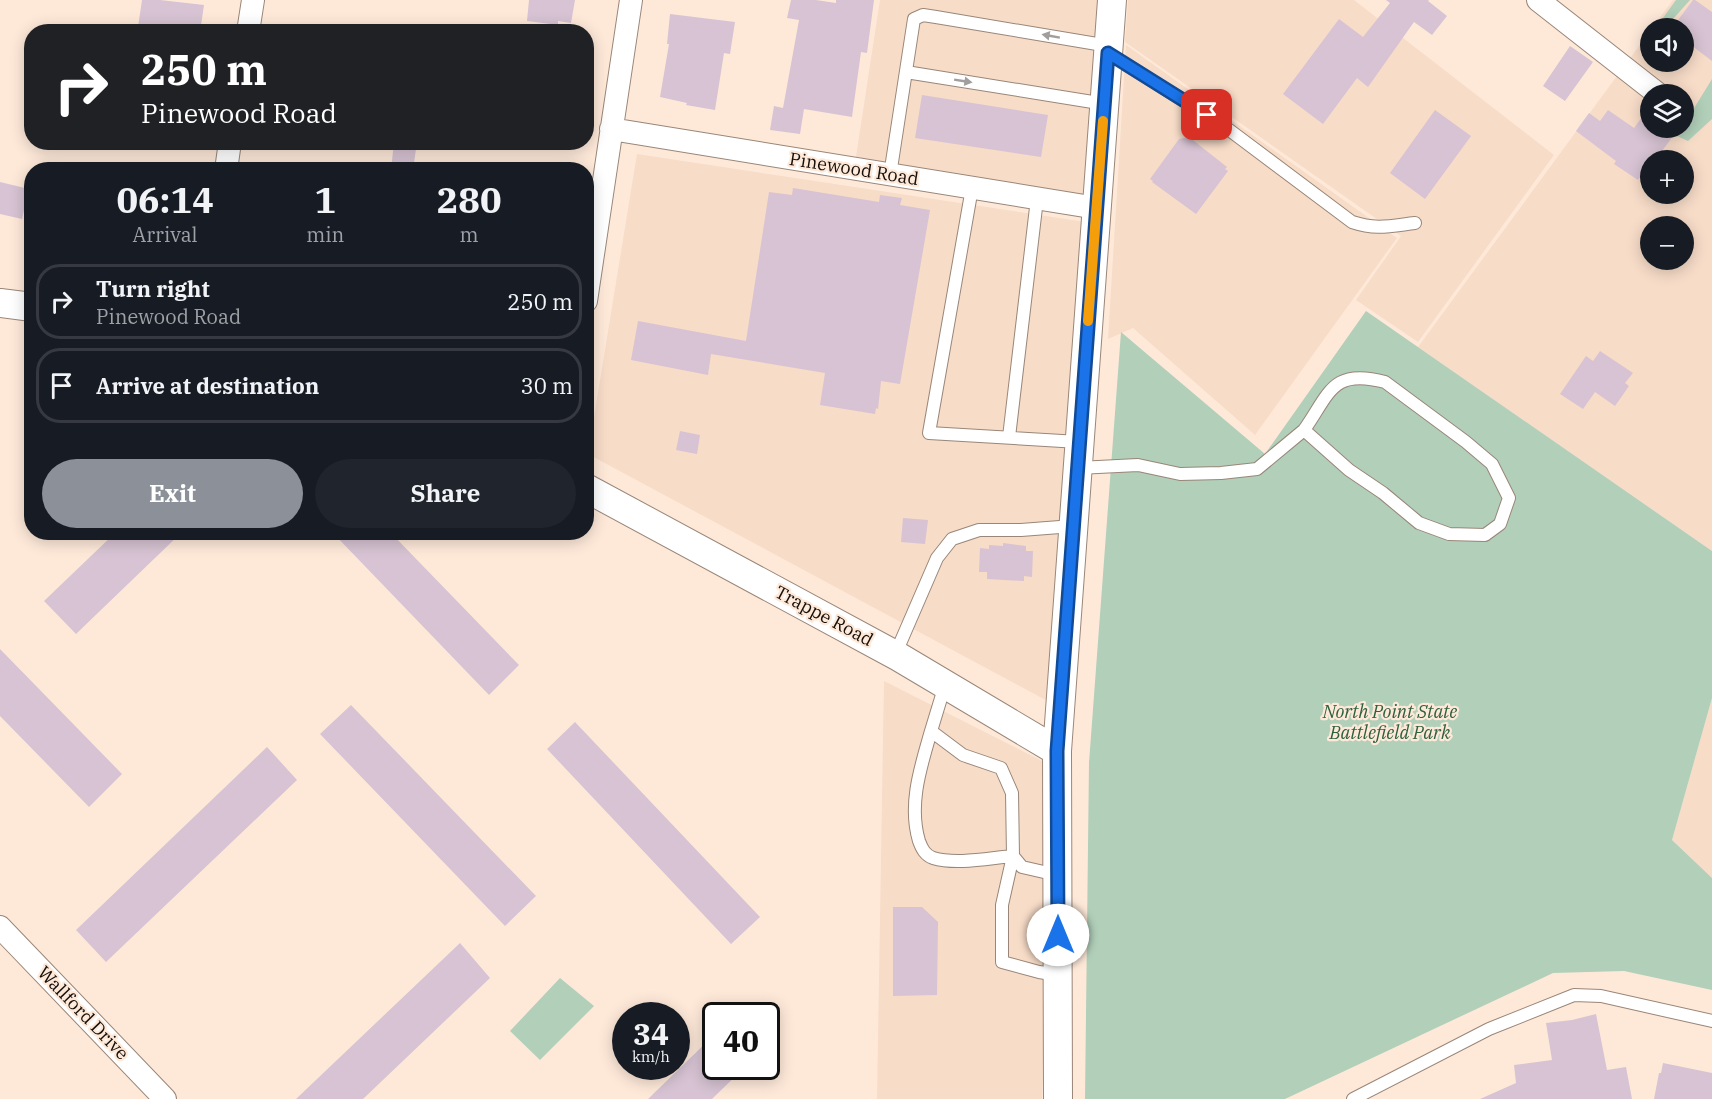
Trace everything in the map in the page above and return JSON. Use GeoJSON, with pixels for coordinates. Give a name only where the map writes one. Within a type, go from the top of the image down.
{"type":"FeatureCollection","features":[{"type":"Feature","properties":{"kind":"street"},"geometry":{"type":"LineString","coordinates":[[249,24],[253,0]]}},
{"type":"Feature","properties":{"kind":"street"},"geometry":{"type":"LineString","coordinates":[[594,248],[631,0]]}},
{"type":"Feature","properties":{"kind":"street"},"geometry":{"type":"LineString","coordinates":[[1058,1099],[1057,751],[1112,0]]}},
{"type":"Feature","properties":{"kind":"street"},"geometry":{"type":"LineString","coordinates":[[1538,0],[1645,84]]}},
{"type":"Feature","properties":{"kind":"street","name":"Pinewood Road"},"geometry":{"type":"LineString","coordinates":[[612,129],[1096,208]]}},
{"type":"Feature","properties":{"kind":"street"},"geometry":{"type":"LineString","coordinates":[[0,303],[24,307]]}},
{"type":"Feature","properties":{"kind":"street","name":"Trappe Road"},"geometry":{"type":"LineString","coordinates":[[594,492],[946,683],[1057,751]]}},
{"type":"Feature","properties":{"kind":"street","name":"Wallford Drive"},"geometry":{"type":"LineString","coordinates":[[0,927],[165,1099]]}},
{"type":"Feature","properties":{"kind":"lane"},"geometry":{"type":"LineString","coordinates":[[890,175],[914,19],[923,15],[1109,50],[1224,126],[1352,222],[1368,228],[1415,223]]}},
{"type":"Feature","properties":{"kind":"lane"},"geometry":{"type":"LineString","coordinates":[[906,72],[1104,104]]}},
{"type":"Feature","properties":{"kind":"lane"},"geometry":{"type":"LineString","coordinates":[[972,188],[929,433],[1009,437],[1079,455],[1180,474],[1257,470],[1304,430],[1334,386],[1351,378],[1369,378],[1385,382],[1492,464],[1509,498],[1500,524],[1485,534],[1468,535],[1449,534],[1419,523],[1383,493],[1349,470],[1304,430]]}},
{"type":"Feature","properties":{"kind":"lane"},"geometry":{"type":"LineString","coordinates":[[1009,437],[1037,199]]}},
{"type":"Feature","properties":{"kind":"lane"},"geometry":{"type":"LineString","coordinates":[[895,655],[937,558],[952,539],[979,530],[1073,526]]}},
{"type":"Feature","properties":{"kind":"lane"},"geometry":{"type":"LineString","coordinates":[[946,683],[921,765],[914,806],[922,850],[931,857],[948,861],[1013,856]]}},
{"type":"Feature","properties":{"kind":"lane"},"geometry":{"type":"LineString","coordinates":[[931,731],[963,756],[1001,768],[1012,793],[1013,856],[1002,905],[1002,962],[1058,975]]}},
{"type":"Feature","properties":{"kind":"lane"},"geometry":{"type":"LineString","coordinates":[[1013,856],[1022,867],[1057,875]]}},
{"type":"Feature","properties":{"kind":"lane"},"geometry":{"type":"LineString","coordinates":[[1353,1099],[1489,1029],[1574,995],[1601,996],[1712,1021]]}},
{"type":"Feature","properties":{"kind":"shaded area"},"geometry":{"type":"Polygon","coordinates":[[[880,0],[1105,0],[1090,198],[855,163],[880,0]]]}},
{"type":"Feature","properties":{"kind":"shaded area"},"geometry":{"type":"Polygon","coordinates":[[[1128,0],[1354,0],[1554,155],[1418,342],[1356,300],[1401,236],[1125,42],[1128,0]]]}},
{"type":"Feature","properties":{"kind":"shaded area"},"geometry":{"type":"Polygon","coordinates":[[[1673,0],[1712,0],[1712,551],[1418,347],[1640,45],[1640,72],[1694,72],[1694,18],[1660,18],[1673,0]]]}},
{"type":"Feature","properties":{"kind":"shaded area"},"geometry":{"type":"Polygon","coordinates":[[[1126,45],[1397,238],[1255,435],[1133,328],[1108,339],[1126,45]]]}},
{"type":"Feature","properties":{"kind":"shaded area"},"geometry":{"type":"Polygon","coordinates":[[[637,154],[1092,223],[1053,704],[594,457],[594,417],[637,154]]]}},
{"type":"Feature","properties":{"kind":"shaded area"},"geometry":{"type":"Polygon","coordinates":[[[884,681],[1050,765],[1042,1099],[877,1099],[884,681]]]}},
{"type":"Feature","properties":{"kind":"shaded area"},"geometry":{"type":"Polygon","coordinates":[[[1712,698],[1712,878],[1672,840],[1712,698]]]}},
{"type":"Feature","properties":{"kind":"green space"},"geometry":{"type":"Polygon","coordinates":[[[1676,0],[1690,0],[1674,18],[1663,18],[1676,0]]]}},
{"type":"Feature","properties":{"kind":"green space"},"geometry":{"type":"Polygon","coordinates":[[[1712,79],[1712,119],[1694,136],[1694,108],[1712,79]]]}},
{"type":"Feature","properties":{"kind":"green space","name":"North Point State Battlefield Park"},"geometry":{"type":"Polygon","coordinates":[[[1366,311],[1712,551],[1712,698],[1672,840],[1712,878],[1712,990],[1624,971],[1553,973],[1285,1099],[1085,1099],[1089,763],[1121,332],[1265,454],[1366,311]]]}},
{"type":"Feature","properties":{"kind":"green space"},"geometry":{"type":"Polygon","coordinates":[[[560,978],[594,1006],[540,1060],[510,1031],[560,978]]]}},
{"type":"Feature","properties":{"kind":"building"},"geometry":{"type":"Polygon","coordinates":[[[142,0],[204,5],[201,24],[138,24],[142,0]]]}},
{"type":"Feature","properties":{"kind":"building"},"geometry":{"type":"Polygon","coordinates":[[[529,0],[575,0],[571,23],[558,21],[558,24],[550,24],[527,21],[529,0]]]}},
{"type":"Feature","properties":{"kind":"building"},"geometry":{"type":"Polygon","coordinates":[[[791,0],[836,3],[836,0],[874,0],[867,53],[861,52],[852,117],[804,109],[800,134],[770,130],[774,106],[783,108],[799,20],[787,18],[791,0]]]}},
{"type":"Feature","properties":{"kind":"building"},"geometry":{"type":"Polygon","coordinates":[[[1386,0],[1429,0],[1447,16],[1432,35],[1414,22],[1368,87],[1357,78],[1323,124],[1283,94],[1339,19],[1363,37],[1390,3],[1386,0]]]}},
{"type":"Feature","properties":{"kind":"building"},"geometry":{"type":"Polygon","coordinates":[[[1693,0],[1712,12],[1712,61],[1694,47],[1694,18],[1680,18],[1693,0]]]}},
{"type":"Feature","properties":{"kind":"building"},"geometry":{"type":"Polygon","coordinates":[[[670,14],[735,22],[730,54],[724,53],[715,110],[686,105],[687,103],[660,97],[669,44],[667,44],[670,14]]]}},
{"type":"Feature","properties":{"kind":"building"},"geometry":{"type":"Polygon","coordinates":[[[1570,46],[1593,62],[1565,101],[1543,86],[1570,46]]]}},
{"type":"Feature","properties":{"kind":"building"},"geometry":{"type":"Polygon","coordinates":[[[922,95],[1048,115],[1041,157],[915,138],[922,95]]]}},
{"type":"Feature","properties":{"kind":"building"},"geometry":{"type":"Polygon","coordinates":[[[1435,110],[1471,136],[1425,199],[1390,173],[1435,110]]]}},
{"type":"Feature","properties":{"kind":"building"},"geometry":{"type":"Polygon","coordinates":[[[1608,110],[1634,128],[1640,120],[1640,138],[1672,138],[1663,150],[1640,150],[1640,177],[1638,180],[1614,164],[1616,161],[1576,131],[1589,113],[1600,121],[1608,110]]]}},
{"type":"Feature","properties":{"kind":"building"},"geometry":{"type":"Polygon","coordinates":[[[1189,137],[1227,167],[1225,169],[1228,171],[1196,214],[1150,179],[1179,139],[1189,137]]]}},
{"type":"Feature","properties":{"kind":"building"},"geometry":{"type":"Polygon","coordinates":[[[393,150],[416,150],[414,162],[392,162],[393,150]]]}},
{"type":"Feature","properties":{"kind":"building"},"geometry":{"type":"Polygon","coordinates":[[[0,182],[24,188],[22,219],[0,214],[0,182]]]}},
{"type":"Feature","properties":{"kind":"building"},"geometry":{"type":"Polygon","coordinates":[[[793,188],[879,202],[880,195],[902,198],[900,205],[930,210],[900,384],[881,381],[878,409],[876,408],[875,414],[820,405],[825,373],[711,354],[708,375],[631,360],[638,321],[746,341],[769,192],[792,195],[793,188]]]}},
{"type":"Feature","properties":{"kind":"building"},"geometry":{"type":"Polygon","coordinates":[[[1600,351],[1633,373],[1625,383],[1629,386],[1615,406],[1595,392],[1583,409],[1560,394],[1586,356],[1593,361],[1600,351]]]}},
{"type":"Feature","properties":{"kind":"building"},"geometry":{"type":"Polygon","coordinates":[[[680,431],[700,435],[697,454],[676,450],[680,431]]]}},
{"type":"Feature","properties":{"kind":"building"},"geometry":{"type":"Polygon","coordinates":[[[903,518],[928,520],[925,544],[901,542],[903,518]]]}},
{"type":"Feature","properties":{"kind":"building"},"geometry":{"type":"Polygon","coordinates":[[[108,540],[174,540],[76,634],[44,601],[108,540]]]}},
{"type":"Feature","properties":{"kind":"building"},"geometry":{"type":"Polygon","coordinates":[[[340,540],[398,540],[519,665],[489,695],[340,540]]]}},
{"type":"Feature","properties":{"kind":"building"},"geometry":{"type":"Polygon","coordinates":[[[1003,543],[1026,546],[1026,551],[1033,551],[1032,577],[1024,576],[1024,581],[987,579],[987,572],[979,572],[980,548],[989,549],[989,545],[1003,546],[1003,543]]]}},
{"type":"Feature","properties":{"kind":"building"},"geometry":{"type":"Polygon","coordinates":[[[0,649],[122,774],[89,807],[0,716],[0,649]]]}},
{"type":"Feature","properties":{"kind":"building"},"geometry":{"type":"Polygon","coordinates":[[[351,705],[536,896],[505,926],[320,734],[351,705]]]}},
{"type":"Feature","properties":{"kind":"building"},"geometry":{"type":"Polygon","coordinates":[[[575,722],[760,917],[731,944],[547,749],[575,722]]]}},
{"type":"Feature","properties":{"kind":"building"},"geometry":{"type":"Polygon","coordinates":[[[267,747],[297,780],[106,962],[76,930],[267,747]]]}},
{"type":"Feature","properties":{"kind":"building"},"geometry":{"type":"Polygon","coordinates":[[[893,907],[922,907],[938,922],[937,995],[893,996],[893,907]]]}},
{"type":"Feature","properties":{"kind":"building"},"geometry":{"type":"Polygon","coordinates":[[[460,943],[490,978],[363,1099],[296,1099],[460,943]]]}},
{"type":"Feature","properties":{"kind":"building"},"geometry":{"type":"Polygon","coordinates":[[[1596,1014],[1607,1070],[1626,1067],[1632,1099],[1480,1099],[1516,1083],[1514,1065],[1552,1060],[1546,1023],[1596,1014]]]}},
{"type":"Feature","properties":{"kind":"building"},"geometry":{"type":"Polygon","coordinates":[[[702,1047],[702,1080],[732,1080],[712,1099],[648,1099],[668,1080],[690,1080],[690,1058],[702,1047]]]}},
{"type":"Feature","properties":{"kind":"building"},"geometry":{"type":"Polygon","coordinates":[[[1663,1063],[1712,1073],[1712,1099],[1654,1099],[1663,1063]]]}},
{"type":"Feature","properties":{"kind":"slow traffic"},"geometry":{"type":"LineString","coordinates":[[1088,321],[1103,121]]}},
{"type":"Feature","properties":{"kind":"route"},"geometry":{"type":"LineString","coordinates":[[1058,935],[1057,751],[1108,53],[1207,115]]}}]}
